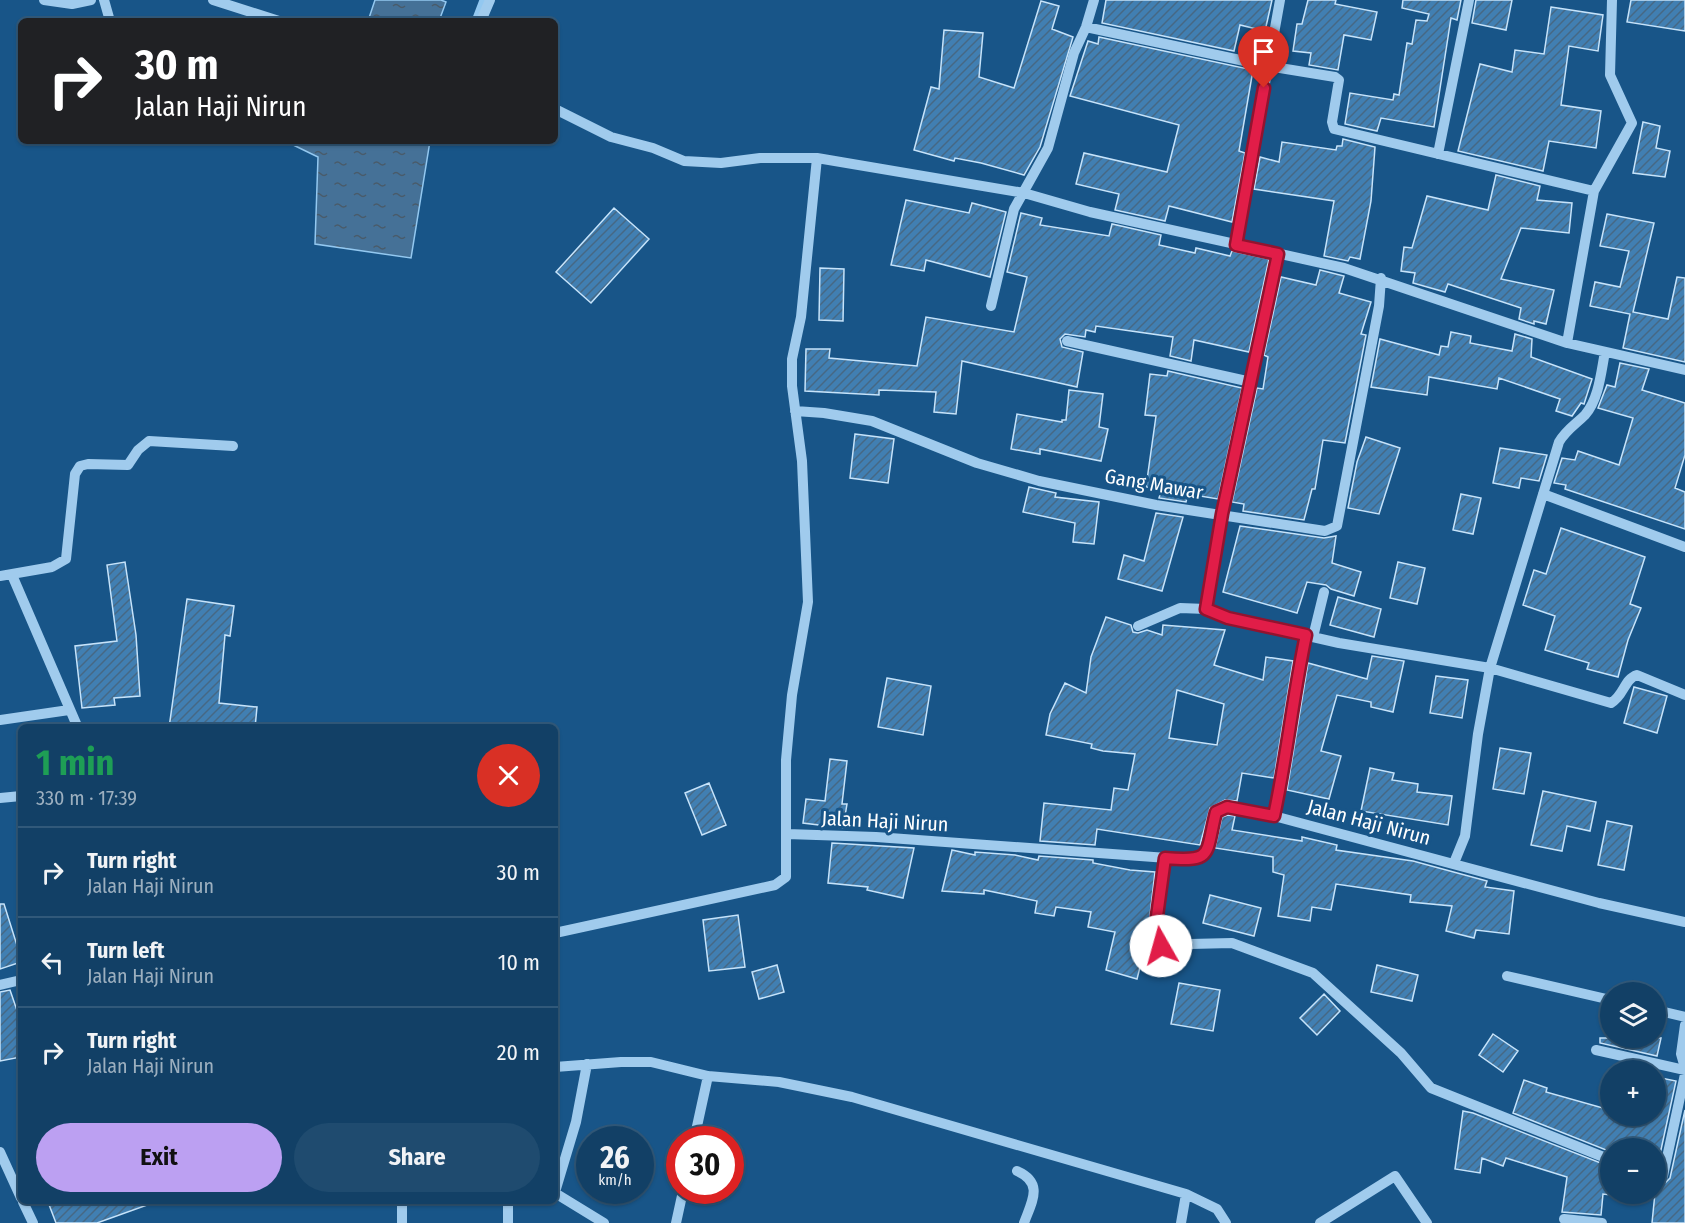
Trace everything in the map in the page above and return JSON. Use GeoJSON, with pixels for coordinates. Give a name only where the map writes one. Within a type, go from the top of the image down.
{"type":"FeatureCollection","features":[{"type":"Feature","properties":{"kind":"street"},"geometry":{"type":"LineString","coordinates":[[44,0],[72,4],[91,0]]}},
{"type":"Feature","properties":{"kind":"street"},"geometry":{"type":"LineString","coordinates":[[104,0],[109,18]]}},
{"type":"Feature","properties":{"kind":"street"},"geometry":{"type":"LineString","coordinates":[[213,0],[270,18]]}},
{"type":"Feature","properties":{"kind":"street"},"geometry":{"type":"LineString","coordinates":[[482,18],[490,0]]}},
{"type":"Feature","properties":{"kind":"street"},"geometry":{"type":"LineString","coordinates":[[991,306],[1014,209],[1048,148],[1074,53],[1086,27],[1094,0]]}},
{"type":"Feature","properties":{"kind":"street"},"geometry":{"type":"LineString","coordinates":[[1236,245],[1280,0]]}},
{"type":"Feature","properties":{"kind":"street"},"geometry":{"type":"LineString","coordinates":[[1438,154],[1469,0]]}},
{"type":"Feature","properties":{"kind":"street"},"geometry":{"type":"LineString","coordinates":[[1567,343],[1594,191],[1632,123],[1610,75],[1612,0]]}},
{"type":"Feature","properties":{"kind":"street"},"geometry":{"type":"LineString","coordinates":[[1086,27],[1268,66],[1338,78],[1332,122],[1334,129],[1594,191]]}},
{"type":"Feature","properties":{"kind":"street"},"geometry":{"type":"LineString","coordinates":[[558,110],[611,137],[653,148],[684,161],[721,163],[760,158],[817,158],[1024,193],[1090,212],[1381,278],[1567,343],[1685,370]]}},
{"type":"Feature","properties":{"kind":"street"},"geometry":{"type":"LineString","coordinates":[[558,932],[783,882],[788,872],[786,760],[792,694],[808,602],[802,471],[792,359],[801,317],[817,158]]}},
{"type":"Feature","properties":{"kind":"street"},"geometry":{"type":"LineString","coordinates":[[1206,609],[1222,514],[1278,254]]}},
{"type":"Feature","properties":{"kind":"street","name":"Gang Mawar"},"geometry":{"type":"LineString","coordinates":[[795,411],[872,421],[977,463],[1039,481],[1155,505],[1325,531],[1337,526],[1378,306],[1381,278]]}},
{"type":"Feature","properties":{"kind":"street"},"geometry":{"type":"LineString","coordinates":[[1067,341],[1251,382]]}},
{"type":"Feature","properties":{"kind":"street"},"geometry":{"type":"LineString","coordinates":[[1454,862],[1465,836],[1478,734],[1490,668],[1559,442],[1566,432],[1586,414],[1595,398],[1605,352]]}},
{"type":"Feature","properties":{"kind":"street"},"geometry":{"type":"LineString","coordinates":[[0,576],[51,567],[66,559],[75,474],[80,466],[88,464],[128,465],[138,450],[149,441],[233,446]]}},
{"type":"Feature","properties":{"kind":"street"},"geometry":{"type":"LineString","coordinates":[[1543,494],[1685,548]]}},
{"type":"Feature","properties":{"kind":"street"},"geometry":{"type":"LineString","coordinates":[[12,575],[76,724]]}},
{"type":"Feature","properties":{"kind":"street"},"geometry":{"type":"LineString","coordinates":[[1274,816],[1284,771],[1292,696],[1324,592]]}},
{"type":"Feature","properties":{"kind":"street"},"geometry":{"type":"LineString","coordinates":[[1138,626],[1180,609],[1206,609],[1228,618],[1310,636],[1490,668],[1611,703],[1619,698],[1629,680],[1638,675],[1685,695]]}},
{"type":"Feature","properties":{"kind":"street"},"geometry":{"type":"LineString","coordinates":[[0,720],[69,710]]}},
{"type":"Feature","properties":{"kind":"street"},"geometry":{"type":"LineString","coordinates":[[0,798],[18,796]]}},
{"type":"Feature","properties":{"kind":"street","name":"Jalan Haji Nirun"},"geometry":{"type":"LineString","coordinates":[[787,834],[842,834],[1195,860],[1202,858],[1206,852],[1216,812],[1227,807],[1274,816],[1454,862],[1599,903],[1685,922]]}},
{"type":"Feature","properties":{"kind":"street"},"geometry":{"type":"LineString","coordinates":[[1165,858],[1157,916],[1161,946],[1172,950],[1190,944],[1232,943],[1313,973],[1401,1053],[1431,1088],[1600,1156]]}},
{"type":"Feature","properties":{"kind":"street"},"geometry":{"type":"LineString","coordinates":[[1507,976],[1600,997]]}},
{"type":"Feature","properties":{"kind":"street"},"geometry":{"type":"LineString","coordinates":[[0,985],[18,981]]}},
{"type":"Feature","properties":{"kind":"street"},"geometry":{"type":"LineString","coordinates":[[1666,1012],[1685,1017]]}},
{"type":"Feature","properties":{"kind":"street"},"geometry":{"type":"LineString","coordinates":[[1666,1162],[1685,1071],[1681,1054],[1685,1025]]}},
{"type":"Feature","properties":{"kind":"street"},"geometry":{"type":"LineString","coordinates":[[1596,1050],[1685,1071]]}},
{"type":"Feature","properties":{"kind":"street"},"geometry":{"type":"LineString","coordinates":[[558,1067],[651,1062],[708,1076],[779,1082],[852,1097],[1186,1194],[1217,1209],[1226,1223]]}},
{"type":"Feature","properties":{"kind":"street"},"geometry":{"type":"LineString","coordinates":[[558,1182],[576,1122],[587,1064]]}},
{"type":"Feature","properties":{"kind":"street"},"geometry":{"type":"LineString","coordinates":[[697,1126],[708,1076]]}},
{"type":"Feature","properties":{"kind":"street"},"geometry":{"type":"LineString","coordinates":[[0,1152],[18,1191]]}},
{"type":"Feature","properties":{"kind":"street"},"geometry":{"type":"LineString","coordinates":[[1017,1171],[1030,1176],[1034,1185],[1033,1199],[1024,1223]]}},
{"type":"Feature","properties":{"kind":"street"},"geometry":{"type":"LineString","coordinates":[[1320,1223],[1395,1176],[1427,1223]]}},
{"type":"Feature","properties":{"kind":"street"},"geometry":{"type":"LineString","coordinates":[[558,1194],[604,1223]]}},
{"type":"Feature","properties":{"kind":"street"},"geometry":{"type":"LineString","coordinates":[[1181,1223],[1186,1194]]}},
{"type":"Feature","properties":{"kind":"street"},"geometry":{"type":"LineString","coordinates":[[24,1204],[33,1223]]}},
{"type":"Feature","properties":{"kind":"street"},"geometry":{"type":"LineString","coordinates":[[402,1204],[402,1223]]}},
{"type":"Feature","properties":{"kind":"street"},"geometry":{"type":"LineString","coordinates":[[508,1204],[508,1223]]}},
{"type":"Feature","properties":{"kind":"street"},"geometry":{"type":"LineString","coordinates":[[676,1223],[680,1204]]}},
{"type":"Feature","properties":{"kind":"street"},"geometry":{"type":"LineString","coordinates":[[1564,1219],[1602,1223]]}},
{"type":"Feature","properties":{"kind":"water"},"geometry":{"type":"Polygon","coordinates":[[[375,0],[441,0],[446,2],[440,18],[369,18],[375,0]]]}},
{"type":"Feature","properties":{"kind":"water"},"geometry":{"type":"Polygon","coordinates":[[[291,144],[430,144],[411,258],[315,244],[318,157],[291,144]]]}},
{"type":"Feature","properties":{"kind":"building"},"geometry":{"type":"Polygon","coordinates":[[[1106,0],[1272,0],[1265,31],[1240,25],[1234,51],[1102,23],[1106,0]]]}},
{"type":"Feature","properties":{"kind":"building"},"geometry":{"type":"Polygon","coordinates":[[[1308,0],[1336,0],[1335,4],[1377,12],[1371,40],[1344,35],[1338,70],[1309,65],[1311,53],[1293,51],[1297,24],[1302,24],[1308,0]]]}},
{"type":"Feature","properties":{"kind":"building"},"geometry":{"type":"Polygon","coordinates":[[[1403,0],[1461,0],[1457,20],[1451,18],[1434,127],[1381,118],[1377,131],[1345,124],[1350,93],[1393,100],[1394,94],[1399,95],[1407,43],[1412,44],[1416,20],[1427,21],[1429,14],[1402,8],[1403,0]]]}},
{"type":"Feature","properties":{"kind":"building"},"geometry":{"type":"Polygon","coordinates":[[[1476,0],[1512,0],[1506,30],[1472,23],[1476,0]]]}},
{"type":"Feature","properties":{"kind":"building"},"geometry":{"type":"Polygon","coordinates":[[[1631,0],[1685,0],[1685,31],[1627,22],[1631,0]]]}},
{"type":"Feature","properties":{"kind":"building"},"geometry":{"type":"Polygon","coordinates":[[[1041,1],[1059,6],[1052,29],[1073,37],[1040,147],[1024,175],[981,163],[955,158],[954,161],[914,150],[931,87],[939,89],[944,30],[983,33],[979,77],[1014,88],[1041,1]]]}},
{"type":"Feature","properties":{"kind":"building"},"geometry":{"type":"Polygon","coordinates":[[[1551,7],[1603,15],[1598,51],[1569,46],[1561,105],[1601,111],[1596,148],[1549,141],[1543,171],[1458,151],[1480,64],[1512,72],[1515,50],[1544,54],[1551,7]]]}},
{"type":"Feature","properties":{"kind":"building"},"geometry":{"type":"Polygon","coordinates":[[[1099,37],[1253,70],[1239,151],[1245,153],[1232,222],[1169,206],[1165,221],[1115,210],[1119,194],[1076,184],[1084,153],[1167,172],[1179,125],[1070,96],[1088,41],[1098,44],[1099,37]]]}},
{"type":"Feature","properties":{"kind":"building"},"geometry":{"type":"Polygon","coordinates":[[[1643,122],[1660,126],[1656,148],[1670,151],[1665,177],[1633,173],[1643,122]]]}},
{"type":"Feature","properties":{"kind":"building"},"geometry":{"type":"Polygon","coordinates":[[[1343,139],[1375,147],[1371,201],[1360,259],[1350,257],[1348,261],[1324,256],[1334,201],[1254,189],[1260,157],[1279,162],[1282,142],[1336,150],[1337,146],[1342,146],[1343,139]]]}},
{"type":"Feature","properties":{"kind":"building"},"geometry":{"type":"Polygon","coordinates":[[[1496,175],[1540,186],[1537,200],[1572,203],[1569,233],[1521,228],[1501,279],[1554,290],[1546,324],[1534,321],[1534,324],[1519,319],[1521,308],[1448,284],[1445,292],[1413,283],[1415,273],[1401,271],[1404,247],[1412,248],[1427,196],[1488,210],[1496,175]]]}},
{"type":"Feature","properties":{"kind":"building"},"geometry":{"type":"Polygon","coordinates":[[[906,200],[969,213],[972,203],[1006,212],[990,277],[926,260],[924,271],[891,265],[906,200]]]}},
{"type":"Feature","properties":{"kind":"building"},"geometry":{"type":"Polygon","coordinates":[[[614,208],[649,239],[591,303],[556,272],[614,208]]]}},
{"type":"Feature","properties":{"kind":"building"},"geometry":{"type":"Polygon","coordinates":[[[1021,213],[1042,218],[1040,225],[1109,236],[1112,224],[1161,235],[1159,245],[1195,253],[1196,248],[1230,256],[1232,251],[1269,259],[1249,352],[1194,340],[1191,361],[1170,356],[1173,337],[1096,326],[1095,332],[1086,330],[1085,337],[1065,334],[1060,339],[1062,347],[1083,352],[1077,387],[962,361],[956,414],[934,412],[936,392],[879,390],[879,395],[805,391],[806,349],[830,349],[829,358],[917,366],[926,317],[1014,332],[1027,277],[1007,272],[1021,213]]]}},
{"type":"Feature","properties":{"kind":"building"},"geometry":{"type":"Polygon","coordinates":[[[1607,214],[1654,223],[1633,312],[1668,319],[1677,277],[1685,278],[1685,362],[1623,348],[1630,314],[1590,306],[1595,282],[1620,287],[1629,251],[1600,246],[1607,214]]]}},
{"type":"Feature","properties":{"kind":"building"},"geometry":{"type":"Polygon","coordinates":[[[820,268],[844,269],[843,321],[819,320],[820,268]]]}},
{"type":"Feature","properties":{"kind":"building"},"geometry":{"type":"Polygon","coordinates":[[[1320,270],[1344,276],[1339,293],[1371,302],[1361,334],[1366,335],[1345,443],[1323,440],[1315,489],[1312,489],[1304,520],[1243,511],[1244,504],[1232,502],[1257,388],[1263,389],[1268,357],[1264,355],[1281,277],[1316,285],[1320,270]]]}},
{"type":"Feature","properties":{"kind":"building"},"geometry":{"type":"Polygon","coordinates":[[[1451,332],[1471,336],[1470,343],[1512,351],[1515,334],[1532,339],[1531,357],[1592,379],[1584,404],[1581,403],[1572,416],[1556,411],[1560,399],[1499,378],[1497,389],[1429,377],[1427,395],[1371,387],[1380,339],[1439,355],[1441,346],[1448,347],[1451,332]]]}},
{"type":"Feature","properties":{"kind":"building"},"geometry":{"type":"Polygon","coordinates":[[[1620,363],[1649,369],[1642,390],[1685,403],[1685,455],[1675,488],[1685,492],[1685,529],[1565,489],[1566,485],[1554,483],[1562,458],[1575,460],[1578,451],[1619,465],[1633,418],[1598,408],[1607,385],[1615,387],[1620,363]]]}},
{"type":"Feature","properties":{"kind":"building"},"geometry":{"type":"Polygon","coordinates":[[[1168,371],[1242,388],[1218,499],[1188,494],[1186,502],[1159,498],[1162,489],[1146,487],[1156,416],[1145,415],[1150,374],[1167,376],[1168,371]]]}},
{"type":"Feature","properties":{"kind":"building"},"geometry":{"type":"Polygon","coordinates":[[[1069,390],[1103,394],[1099,427],[1108,429],[1101,461],[1040,449],[1040,454],[1011,449],[1017,414],[1062,422],[1066,420],[1069,390]]]}},
{"type":"Feature","properties":{"kind":"building"},"geometry":{"type":"Polygon","coordinates":[[[855,434],[894,439],[888,483],[850,478],[855,434]]]}},
{"type":"Feature","properties":{"kind":"building"},"geometry":{"type":"Polygon","coordinates":[[[1366,437],[1400,448],[1379,514],[1348,508],[1357,462],[1366,437]]]}},
{"type":"Feature","properties":{"kind":"building"},"geometry":{"type":"Polygon","coordinates":[[[1500,448],[1547,455],[1539,481],[1521,478],[1519,488],[1493,483],[1500,448]]]}},
{"type":"Feature","properties":{"kind":"building"},"geometry":{"type":"Polygon","coordinates":[[[1029,487],[1056,493],[1055,497],[1099,502],[1094,544],[1073,542],[1075,523],[1023,512],[1029,487]]]}},
{"type":"Feature","properties":{"kind":"building"},"geometry":{"type":"Polygon","coordinates":[[[1461,494],[1481,498],[1473,534],[1453,530],[1461,494]]]}},
{"type":"Feature","properties":{"kind":"building"},"geometry":{"type":"Polygon","coordinates":[[[1156,513],[1183,517],[1162,591],[1118,579],[1124,555],[1144,561],[1156,513]]]}},
{"type":"Feature","properties":{"kind":"building"},"geometry":{"type":"Polygon","coordinates":[[[1240,526],[1324,538],[1336,536],[1332,563],[1361,572],[1354,596],[1331,589],[1326,585],[1307,582],[1297,613],[1223,592],[1240,526]]]}},
{"type":"Feature","properties":{"kind":"building"},"geometry":{"type":"Polygon","coordinates":[[[1561,528],[1645,557],[1630,604],[1641,608],[1628,640],[1618,677],[1587,669],[1589,663],[1545,650],[1555,616],[1523,605],[1534,570],[1546,574],[1561,528]]]}},
{"type":"Feature","properties":{"kind":"building"},"geometry":{"type":"Polygon","coordinates":[[[125,562],[136,635],[140,696],[114,698],[115,705],[82,708],[75,646],[117,641],[107,565],[125,562]]]}},
{"type":"Feature","properties":{"kind":"building"},"geometry":{"type":"Polygon","coordinates":[[[1398,562],[1425,568],[1417,604],[1390,598],[1398,562]]]}},
{"type":"Feature","properties":{"kind":"building"},"geometry":{"type":"Polygon","coordinates":[[[1338,597],[1381,609],[1374,637],[1330,625],[1338,597]]]}},
{"type":"Feature","properties":{"kind":"building"},"geometry":{"type":"Polygon","coordinates":[[[187,599],[234,606],[230,636],[225,635],[219,703],[257,707],[255,724],[170,724],[187,599]]]}},
{"type":"Feature","properties":{"kind":"building"},"geometry":{"type":"Polygon","coordinates":[[[1106,617],[1131,625],[1133,632],[1138,633],[1147,630],[1162,635],[1163,625],[1225,630],[1214,665],[1263,680],[1266,657],[1293,661],[1274,778],[1242,773],[1237,801],[1225,800],[1210,808],[1200,845],[1097,829],[1095,845],[1040,841],[1044,803],[1111,810],[1114,788],[1128,790],[1135,754],[1103,751],[1091,748],[1092,744],[1046,735],[1050,714],[1065,683],[1086,693],[1091,657],[1106,617]],[[1177,690],[1169,738],[1217,745],[1224,704],[1177,690]]]}},
{"type":"Feature","properties":{"kind":"building"},"geometry":{"type":"Polygon","coordinates":[[[1372,656],[1404,661],[1393,712],[1371,707],[1371,702],[1337,695],[1321,751],[1341,756],[1329,799],[1287,790],[1308,663],[1367,679],[1372,656]]]}},
{"type":"Feature","properties":{"kind":"building"},"geometry":{"type":"Polygon","coordinates":[[[1436,676],[1468,680],[1462,718],[1430,713],[1436,676]]]}},
{"type":"Feature","properties":{"kind":"building"},"geometry":{"type":"Polygon","coordinates":[[[887,678],[931,686],[923,735],[878,727],[887,678]]]}},
{"type":"Feature","properties":{"kind":"building"},"geometry":{"type":"Polygon","coordinates":[[[1634,687],[1667,696],[1657,733],[1624,723],[1634,687]]]}},
{"type":"Feature","properties":{"kind":"building"},"geometry":{"type":"Polygon","coordinates":[[[1500,748],[1531,753],[1524,794],[1493,789],[1500,748]]]}},
{"type":"Feature","properties":{"kind":"building"},"geometry":{"type":"Polygon","coordinates":[[[830,759],[847,761],[842,804],[847,804],[843,828],[803,823],[806,799],[825,801],[830,759]]]}},
{"type":"Feature","properties":{"kind":"building"},"geometry":{"type":"Polygon","coordinates":[[[1370,768],[1394,773],[1392,780],[1418,784],[1417,792],[1452,796],[1448,825],[1361,811],[1370,768]]]}},
{"type":"Feature","properties":{"kind":"building"},"geometry":{"type":"Polygon","coordinates":[[[709,783],[726,825],[702,835],[685,793],[709,783]]]}},
{"type":"Feature","properties":{"kind":"building"},"geometry":{"type":"Polygon","coordinates":[[[1543,791],[1596,802],[1590,831],[1567,826],[1562,851],[1531,845],[1543,791]]]}},
{"type":"Feature","properties":{"kind":"building"},"geometry":{"type":"Polygon","coordinates":[[[1235,816],[1232,830],[1302,841],[1302,837],[1337,845],[1336,850],[1413,861],[1487,881],[1485,887],[1514,891],[1509,934],[1476,930],[1474,938],[1446,931],[1452,906],[1410,902],[1411,895],[1336,884],[1331,910],[1312,907],[1310,921],[1278,916],[1284,875],[1273,872],[1273,857],[1215,848],[1222,817],[1235,816]]]}},
{"type":"Feature","properties":{"kind":"building"},"geometry":{"type":"Polygon","coordinates":[[[1607,821],[1632,826],[1624,870],[1598,865],[1607,821]]]}},
{"type":"Feature","properties":{"kind":"building"},"geometry":{"type":"Polygon","coordinates":[[[832,843],[914,848],[903,898],[867,890],[868,887],[828,883],[832,843]]]}},
{"type":"Feature","properties":{"kind":"building"},"geometry":{"type":"Polygon","coordinates":[[[952,850],[975,855],[975,852],[1015,855],[1038,860],[1039,856],[1093,860],[1093,863],[1155,872],[1150,915],[1150,941],[1147,940],[1137,979],[1106,970],[1115,932],[1088,927],[1091,912],[1056,907],[1054,916],[1035,913],[1037,901],[984,890],[984,894],[942,891],[952,850]]]}},
{"type":"Feature","properties":{"kind":"building"},"geometry":{"type":"Polygon","coordinates":[[[1210,895],[1261,908],[1254,936],[1203,923],[1210,895]]]}},
{"type":"Feature","properties":{"kind":"building"},"geometry":{"type":"Polygon","coordinates":[[[0,904],[4,904],[18,948],[18,963],[0,969],[0,904]]]}},
{"type":"Feature","properties":{"kind":"building"},"geometry":{"type":"Polygon","coordinates":[[[738,915],[745,967],[709,971],[703,920],[738,915]]]}},
{"type":"Feature","properties":{"kind":"building"},"geometry":{"type":"Polygon","coordinates":[[[777,965],[784,992],[759,999],[752,972],[777,965]]]}},
{"type":"Feature","properties":{"kind":"building"},"geometry":{"type":"Polygon","coordinates":[[[1377,965],[1418,975],[1412,1001],[1371,992],[1377,965]]]}},
{"type":"Feature","properties":{"kind":"building"},"geometry":{"type":"Polygon","coordinates":[[[1179,983],[1220,990],[1213,1031],[1171,1024],[1179,983]]]}},
{"type":"Feature","properties":{"kind":"building"},"geometry":{"type":"Polygon","coordinates":[[[10,990],[18,1013],[18,1058],[0,1061],[0,992],[10,990]]]}},
{"type":"Feature","properties":{"kind":"building"},"geometry":{"type":"Polygon","coordinates":[[[1324,994],[1340,1011],[1317,1035],[1300,1018],[1324,994]]]}},
{"type":"Feature","properties":{"kind":"building"},"geometry":{"type":"Polygon","coordinates":[[[1493,1034],[1518,1051],[1503,1072],[1479,1055],[1493,1034]]]}},
{"type":"Feature","properties":{"kind":"building"},"geometry":{"type":"Polygon","coordinates":[[[1622,1048],[1659,1048],[1657,1056],[1622,1048]]]}},
{"type":"Feature","properties":{"kind":"building"},"geometry":{"type":"Polygon","coordinates":[[[1666,1079],[1676,1081],[1664,1138],[1600,1138],[1600,1148],[1513,1113],[1524,1080],[1547,1088],[1546,1092],[1600,1107],[1600,1126],[1666,1126],[1666,1079]]]}},
{"type":"Feature","properties":{"kind":"building"},"geometry":{"type":"Polygon","coordinates":[[[1685,1110],[1685,1223],[1652,1223],[1654,1204],[1666,1204],[1666,1182],[1670,1178],[1685,1110]]]}},
{"type":"Feature","properties":{"kind":"building"},"geometry":{"type":"Polygon","coordinates":[[[1463,1111],[1473,1113],[1600,1163],[1601,1215],[1562,1212],[1567,1177],[1506,1158],[1503,1166],[1482,1158],[1480,1173],[1455,1169],[1463,1111]]]}},
{"type":"Feature","properties":{"kind":"building"},"geometry":{"type":"Polygon","coordinates":[[[49,1204],[150,1204],[97,1223],[56,1223],[49,1204]]]}},
{"type":"Feature","properties":{"kind":"waterway"},"geometry":{"type":"LineString","coordinates":[[476,18],[483,0]]}},
{"type":"Feature","properties":{"kind":"route"},"geometry":{"type":"LineString","coordinates":[[1161,946],[1157,916],[1165,858],[1195,860],[1202,858],[1206,852],[1216,812],[1220,809],[1227,807],[1274,816],[1284,771],[1292,696],[1306,635],[1228,618],[1206,609],[1222,514],[1278,254],[1236,245],[1264,88]]}}]}
